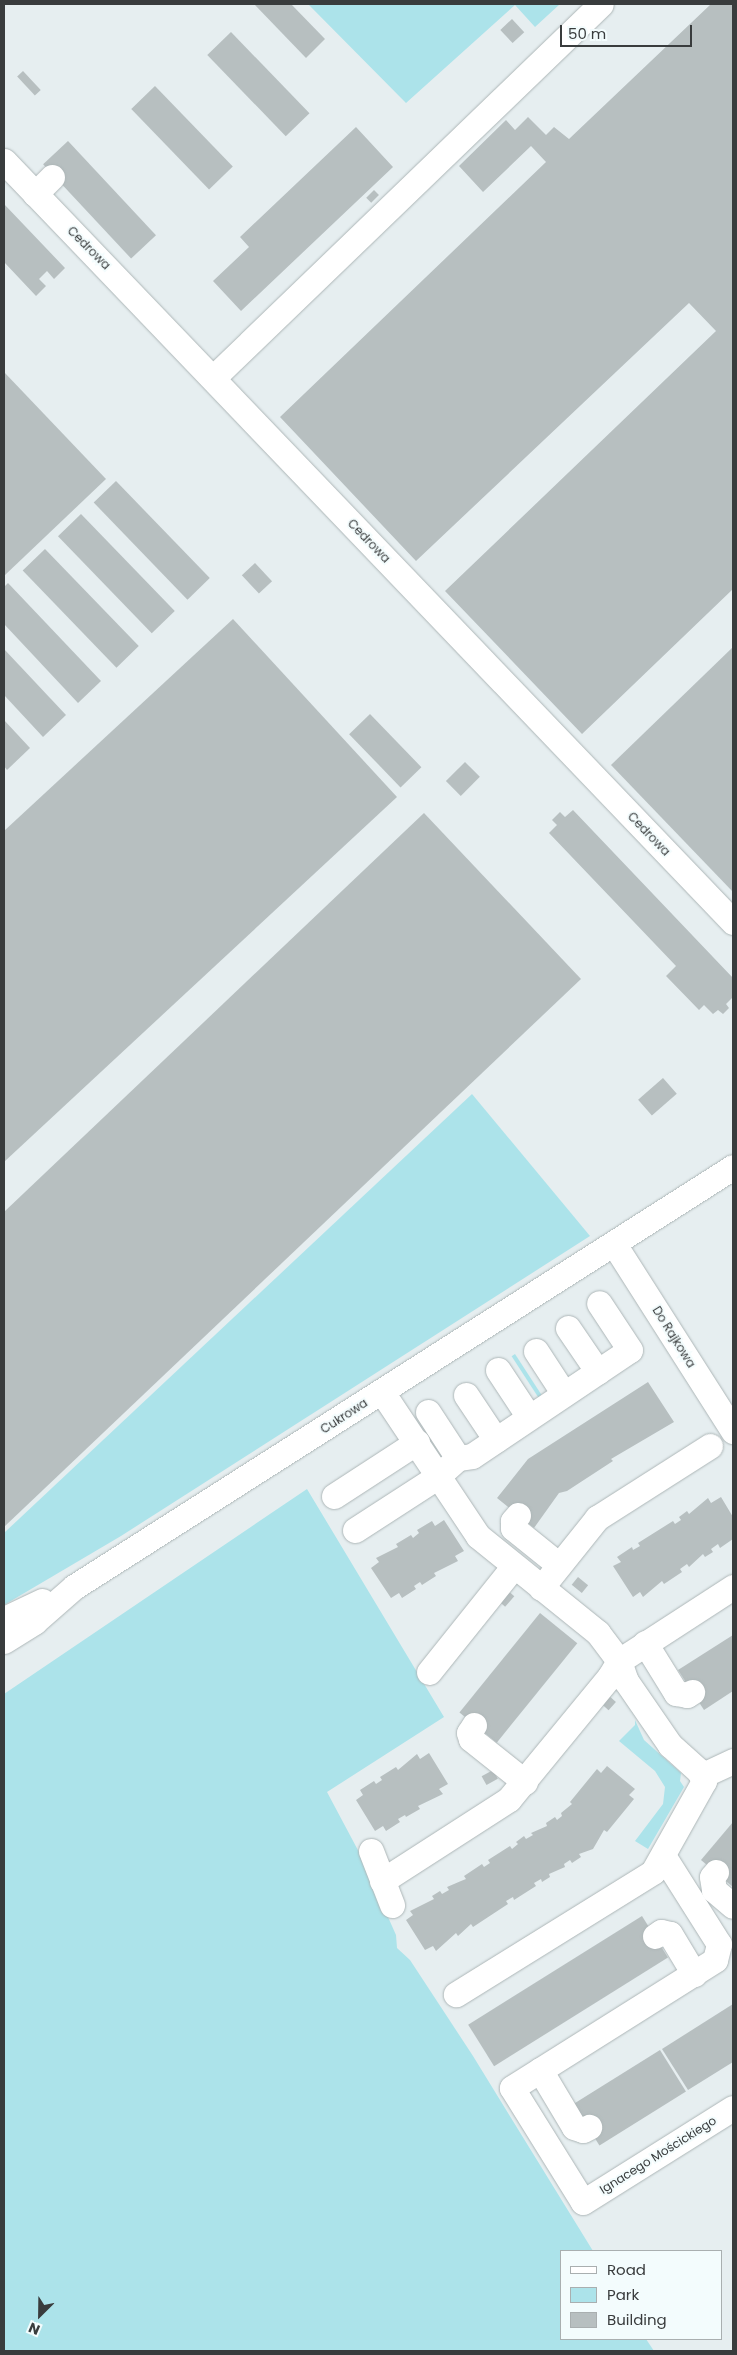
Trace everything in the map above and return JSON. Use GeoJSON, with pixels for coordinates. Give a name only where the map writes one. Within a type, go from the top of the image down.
{"type":"FeatureCollection","features":[{"type":"Feature","properties":{"kind":"street"},"geometry":{"type":"LineString","coordinates":[[214,377],[601,4]]}},
{"type":"Feature","properties":{"kind":"street","name":"Cedrowa"},"geometry":{"type":"LineString","coordinates":[[4,161],[43,185],[214,377],[733,922]]}},
{"type":"Feature","properties":{"kind":"street","name":"Cukrowa"},"geometry":{"type":"LineString","coordinates":[[4,1619],[74,1587],[733,1168]]}},
{"type":"Feature","properties":{"kind":"street","name":"Do Rajkowa"},"geometry":{"type":"LineString","coordinates":[[614,1244],[733,1431]]}},
{"type":"Feature","properties":{"kind":"street"},"geometry":{"type":"LineString","coordinates":[[355,1530],[437,1477],[458,1458],[472,1456],[630,1350],[599,1303]]}},
{"type":"Feature","properties":{"kind":"street"},"geometry":{"type":"LineString","coordinates":[[568,1328],[598,1372]]}},
{"type":"Feature","properties":{"kind":"street"},"geometry":{"type":"LineString","coordinates":[[536,1350],[564,1394]]}},
{"type":"Feature","properties":{"kind":"street"},"geometry":{"type":"LineString","coordinates":[[498,1370],[529,1417]]}},
{"type":"Feature","properties":{"kind":"street"},"geometry":{"type":"LineString","coordinates":[[382,1392],[478,1536],[513,1567],[598,1633],[619,1661],[626,1681],[675,1752],[703,1775]]}},
{"type":"Feature","properties":{"kind":"street"},"geometry":{"type":"LineString","coordinates":[[466,1395],[496,1440]]}},
{"type":"Feature","properties":{"kind":"street"},"geometry":{"type":"LineString","coordinates":[[428,1412],[458,1458]]}},
{"type":"Feature","properties":{"kind":"street"},"geometry":{"type":"LineString","coordinates":[[334,1496],[416,1442]]}},
{"type":"Feature","properties":{"kind":"street"},"geometry":{"type":"LineString","coordinates":[[541,1588],[598,1518],[710,1446]]}},
{"type":"Feature","properties":{"kind":"street"},"geometry":{"type":"LineString","coordinates":[[518,1515],[513,1521],[513,1528],[559,1565]]}},
{"type":"Feature","properties":{"kind":"street"},"geometry":{"type":"LineString","coordinates":[[430,1672],[513,1567]]}},
{"type":"Feature","properties":{"kind":"street","name":"Cukrowa"},"geometry":{"type":"LineString","coordinates":[[4,1641],[34,1622],[74,1587]]}},
{"type":"Feature","properties":{"kind":"street"},"geometry":{"type":"LineString","coordinates":[[382,1881],[509,1799],[525,1782],[610,1676],[619,1661],[733,1587]]}},
{"type":"Feature","properties":{"kind":"street"},"geometry":{"type":"LineString","coordinates":[[645,1643],[676,1693],[687,1695],[692,1692]]}},
{"type":"Feature","properties":{"kind":"street"},"geometry":{"type":"LineString","coordinates":[[474,1724],[469,1733],[471,1739],[525,1782]]}},
{"type":"Feature","properties":{"kind":"street"},"geometry":{"type":"LineString","coordinates":[[703,1775],[733,1761]]}},
{"type":"Feature","properties":{"kind":"street"},"geometry":{"type":"LineString","coordinates":[[456,1994],[648,1875],[664,1857],[702,1786],[703,1775]]}},
{"type":"Feature","properties":{"kind":"street"},"geometry":{"type":"LineString","coordinates":[[371,1852],[392,1905]]}},
{"type":"Feature","properties":{"kind":"street"},"geometry":{"type":"LineString","coordinates":[[589,2127],[583,2130],[574,2127],[540,2070],[694,1974],[726,1951],[719,1944],[664,1857]]}},
{"type":"Feature","properties":{"kind":"street"},"geometry":{"type":"LineString","coordinates":[[716,1872],[712,1877],[714,1890],[733,1906]]}},
{"type":"Feature","properties":{"kind":"street"},"geometry":{"type":"LineString","coordinates":[[655,1936],[661,1932],[670,1934],[694,1974]]}},
{"type":"Feature","properties":{"kind":"street","name":"Ignacego Mościckiego"},"geometry":{"type":"LineString","coordinates":[[540,2070],[512,2088],[583,2202],[733,2108]]}},
{"type":"Feature","properties":{"kind":"green space"},"geometry":{"type":"Polygon","coordinates":[[[308,4],[560,4],[535,27],[515,5],[406,103],[308,4]]]}},
{"type":"Feature","properties":{"kind":"green space"},"geometry":{"type":"Polygon","coordinates":[[[472,1094],[590,1236],[121,1536],[4,1605],[4,1533],[472,1094]]]}},
{"type":"Feature","properties":{"kind":"green space"},"geometry":{"type":"Polygon","coordinates":[[[515,1354],[544,1398],[541,1401],[512,1356],[515,1354]]]}},
{"type":"Feature","properties":{"kind":"green space"},"geometry":{"type":"Polygon","coordinates":[[[307,1489],[444,1717],[327,1792],[360,1854],[396,1935],[397,1948],[410,1960],[473,2056],[592,2250],[560,2250],[560,2340],[647,2340],[654,2351],[4,2351],[4,1694],[307,1489]]]}},
{"type":"Feature","properties":{"kind":"green space"},"geometry":{"type":"Polygon","coordinates":[[[635,1720],[644,1740],[681,1773],[680,1781],[684,1787],[648,1849],[635,1841],[663,1804],[665,1787],[655,1771],[619,1741],[635,1725],[635,1720]]]}},
{"type":"Feature","properties":{"kind":"building"},"geometry":{"type":"Polygon","coordinates":[[[254,4],[291,4],[325,39],[306,58],[254,4]]]}},
{"type":"Feature","properties":{"kind":"building"},"geometry":{"type":"Polygon","coordinates":[[[711,4],[733,4],[733,589],[582,734],[445,591],[716,331],[689,303],[416,561],[280,417],[546,162],[531,146],[483,192],[459,166],[506,120],[515,130],[528,117],[546,135],[554,127],[569,139],[711,4]]]}},
{"type":"Feature","properties":{"kind":"building"},"geometry":{"type":"Polygon","coordinates":[[[512,19],[524,32],[513,43],[500,30],[512,19]]]}},
{"type":"Feature","properties":{"kind":"building"},"geometry":{"type":"Polygon","coordinates":[[[231,32],[309,113],[286,136],[207,55],[231,32]]]}},
{"type":"Feature","properties":{"kind":"building"},"geometry":{"type":"Polygon","coordinates":[[[23,71],[41,90],[35,95],[17,76],[23,71]]]}},
{"type":"Feature","properties":{"kind":"building"},"geometry":{"type":"Polygon","coordinates":[[[155,86],[233,167],[209,189],[131,109],[155,86]]]}},
{"type":"Feature","properties":{"kind":"building"},"geometry":{"type":"Polygon","coordinates":[[[356,127],[393,167],[241,311],[213,281],[249,247],[240,237],[356,127]]]}},
{"type":"Feature","properties":{"kind":"building"},"geometry":{"type":"Polygon","coordinates":[[[68,141],[156,235],[131,259],[43,164],[68,141]]]}},
{"type":"Feature","properties":{"kind":"building"},"geometry":{"type":"Polygon","coordinates":[[[374,190],[379,195],[371,203],[366,198],[374,190]]]}},
{"type":"Feature","properties":{"kind":"building"},"geometry":{"type":"Polygon","coordinates":[[[4,204],[65,268],[54,279],[47,271],[39,279],[46,286],[36,296],[4,262],[4,204]]]}},
{"type":"Feature","properties":{"kind":"building"},"geometry":{"type":"Polygon","coordinates":[[[4,372],[106,479],[4,576],[4,372]]]}},
{"type":"Feature","properties":{"kind":"building"},"geometry":{"type":"Polygon","coordinates":[[[116,481],[210,578],[187,600],[94,503],[116,481]]]}},
{"type":"Feature","properties":{"kind":"building"},"geometry":{"type":"Polygon","coordinates":[[[81,514],[175,611],[152,633],[58,536],[81,514]]]}},
{"type":"Feature","properties":{"kind":"building"},"geometry":{"type":"Polygon","coordinates":[[[45,549],[139,646],[116,668],[23,571],[45,549]]]}},
{"type":"Feature","properties":{"kind":"building"},"geometry":{"type":"Polygon","coordinates":[[[255,563],[272,581],[259,594],[242,575],[255,563]]]}},
{"type":"Feature","properties":{"kind":"building"},"geometry":{"type":"Polygon","coordinates":[[[8,583],[101,681],[78,703],[4,624],[4,587],[8,583]]]}},
{"type":"Feature","properties":{"kind":"building"},"geometry":{"type":"Polygon","coordinates":[[[233,619],[397,797],[4,1162],[4,831],[233,619]]]}},
{"type":"Feature","properties":{"kind":"building"},"geometry":{"type":"Polygon","coordinates":[[[733,647],[733,892],[611,765],[733,647]]]}},
{"type":"Feature","properties":{"kind":"building"},"geometry":{"type":"Polygon","coordinates":[[[4,649],[66,715],[43,737],[4,695],[4,649]]]}},
{"type":"Feature","properties":{"kind":"building"},"geometry":{"type":"Polygon","coordinates":[[[370,714],[421,767],[401,787],[349,734],[370,714]]]}},
{"type":"Feature","properties":{"kind":"building"},"geometry":{"type":"Polygon","coordinates":[[[4,720],[30,748],[7,770],[4,766],[4,720]]]}},
{"type":"Feature","properties":{"kind":"building"},"geometry":{"type":"Polygon","coordinates":[[[465,762],[480,777],[461,796],[446,781],[465,762]]]}},
{"type":"Feature","properties":{"kind":"building"},"geometry":{"type":"Polygon","coordinates":[[[573,810],[733,978],[733,997],[726,1004],[729,1008],[723,1014],[718,1010],[713,1014],[704,1005],[699,1010],[666,976],[676,966],[549,833],[557,825],[552,820],[560,812],[565,817],[573,810]]]}},
{"type":"Feature","properties":{"kind":"building"},"geometry":{"type":"Polygon","coordinates":[[[424,813],[581,979],[4,1527],[4,1212],[424,813]]]}},
{"type":"Feature","properties":{"kind":"building"},"geometry":{"type":"Polygon","coordinates":[[[663,1078],[677,1094],[652,1115],[638,1100],[663,1078]]]}},
{"type":"Feature","properties":{"kind":"building"},"geometry":{"type":"Polygon","coordinates":[[[648,1382],[674,1422],[611,1459],[613,1461],[567,1491],[559,1493],[534,1528],[497,1498],[528,1459],[648,1382]]]}},
{"type":"Feature","properties":{"kind":"building"},"geometry":{"type":"Polygon","coordinates":[[[721,1497],[733,1517],[733,1539],[720,1548],[718,1544],[711,1549],[713,1552],[705,1557],[703,1554],[689,1567],[687,1564],[680,1569],[682,1572],[664,1584],[662,1581],[643,1597],[640,1592],[633,1597],[613,1566],[621,1562],[617,1557],[632,1547],[633,1550],[640,1546],[638,1543],[673,1521],[675,1524],[681,1520],[679,1517],[687,1511],[689,1514],[708,1498],[711,1503],[721,1497]]]}},
{"type":"Feature","properties":{"kind":"building"},"geometry":{"type":"Polygon","coordinates":[[[444,1520],[464,1551],[455,1556],[458,1561],[434,1573],[436,1576],[422,1585],[420,1582],[414,1586],[416,1589],[402,1598],[399,1593],[391,1598],[371,1568],[379,1562],[376,1558],[398,1547],[396,1544],[411,1535],[413,1538],[419,1533],[417,1530],[432,1521],[435,1526],[444,1520]]]}},
{"type":"Feature","properties":{"kind":"building"},"geometry":{"type":"Polygon","coordinates":[[[578,1577],[588,1585],[582,1593],[572,1585],[578,1577]]]}},
{"type":"Feature","properties":{"kind":"building"},"geometry":{"type":"Polygon","coordinates":[[[506,1589],[514,1596],[505,1607],[497,1600],[506,1589]]]}},
{"type":"Feature","properties":{"kind":"building"},"geometry":{"type":"Polygon","coordinates":[[[540,1613],[577,1643],[497,1743],[459,1712],[540,1613]]]}},
{"type":"Feature","properties":{"kind":"building"},"geometry":{"type":"Polygon","coordinates":[[[733,1635],[733,1691],[704,1710],[678,1670],[733,1635]]]}},
{"type":"Feature","properties":{"kind":"building"},"geometry":{"type":"Polygon","coordinates":[[[607,1694],[616,1702],[609,1710],[600,1702],[607,1694]]]}},
{"type":"Feature","properties":{"kind":"building"},"geometry":{"type":"Polygon","coordinates":[[[429,1753],[448,1784],[439,1789],[443,1794],[418,1806],[420,1809],[398,1819],[400,1822],[386,1831],[383,1826],[375,1831],[356,1800],[363,1795],[360,1790],[374,1781],[376,1784],[382,1780],[380,1777],[396,1767],[398,1770],[417,1754],[420,1759],[429,1753]]]}},
{"type":"Feature","properties":{"kind":"building"},"geometry":{"type":"Polygon","coordinates":[[[607,1766],[635,1789],[629,1795],[634,1799],[607,1832],[604,1830],[593,1849],[579,1854],[581,1857],[572,1863],[570,1860],[564,1864],[565,1867],[549,1874],[550,1877],[542,1882],[541,1879],[534,1883],[536,1886],[514,1900],[513,1897],[506,1901],[508,1904],[473,1927],[471,1924],[458,1936],[456,1933],[436,1951],[433,1946],[425,1950],[406,1920],[413,1915],[410,1911],[434,1899],[432,1896],[440,1891],[442,1894],[449,1890],[447,1887],[466,1879],[464,1876],[482,1864],[484,1867],[490,1863],[488,1860],[510,1846],[512,1849],[518,1844],[516,1842],[524,1836],[526,1839],[533,1835],[531,1833],[547,1826],[546,1823],[555,1817],[557,1820],[562,1816],[561,1813],[572,1804],[570,1802],[597,1769],[601,1773],[607,1766]]]}},
{"type":"Feature","properties":{"kind":"building"},"geometry":{"type":"Polygon","coordinates":[[[493,1770],[498,1779],[486,1785],[482,1776],[493,1770]]]}},
{"type":"Feature","properties":{"kind":"building"},"geometry":{"type":"Polygon","coordinates":[[[733,1822],[733,1887],[701,1860],[733,1822]]]}},
{"type":"Feature","properties":{"kind":"building"},"geometry":{"type":"Polygon","coordinates":[[[642,1916],[668,1958],[494,2066],[468,2025],[642,1916]]]}},
{"type":"Feature","properties":{"kind":"building"},"geometry":{"type":"Polygon","coordinates":[[[733,2004],[733,2062],[688,2090],[662,2049],[733,2004]]]}},
{"type":"Feature","properties":{"kind":"building"},"geometry":{"type":"Polygon","coordinates":[[[660,2050],[686,2092],[599,2146],[573,2104],[660,2050]]]}}]}
